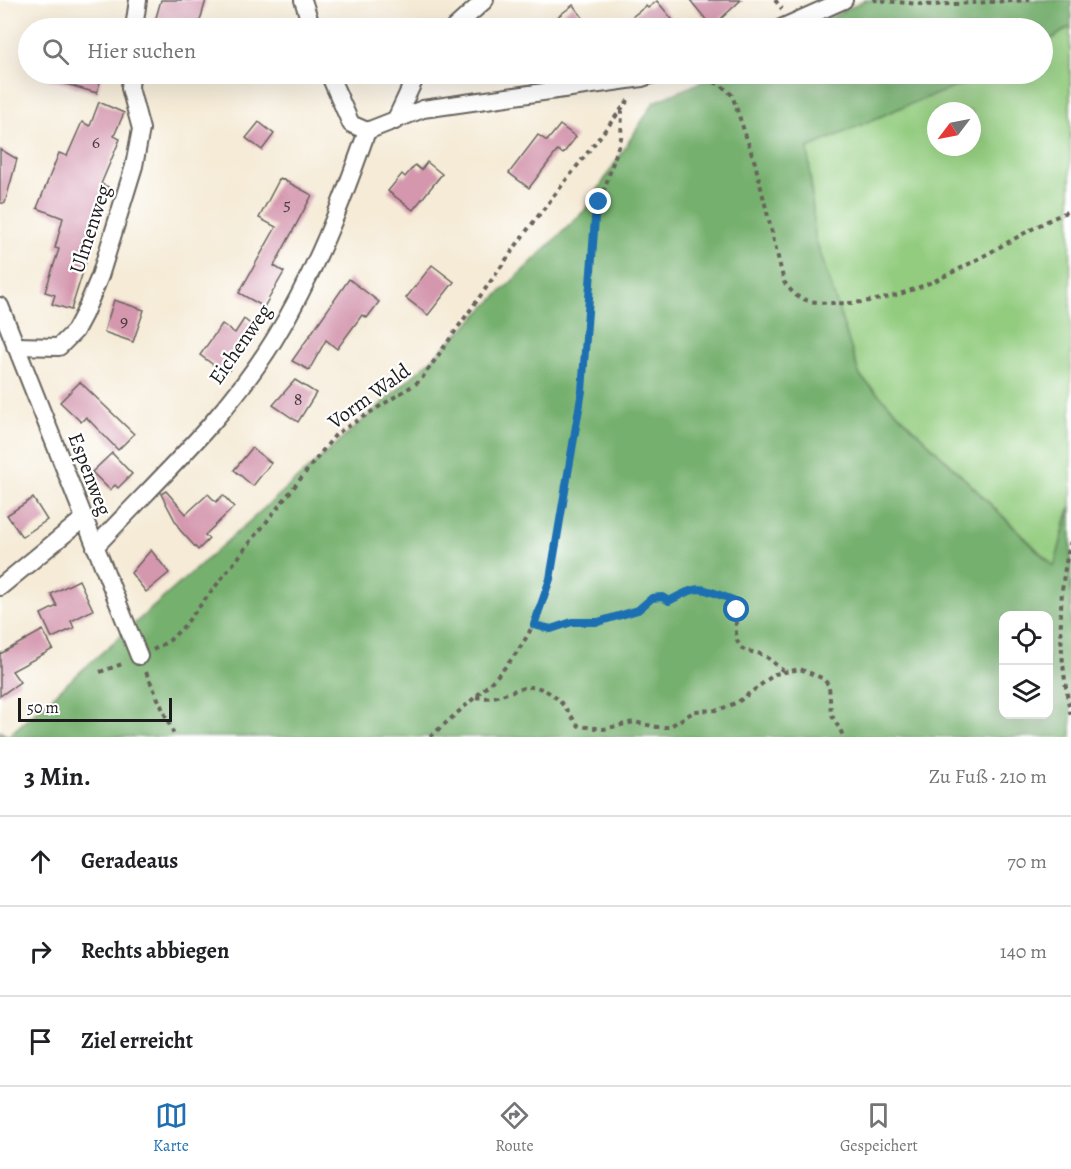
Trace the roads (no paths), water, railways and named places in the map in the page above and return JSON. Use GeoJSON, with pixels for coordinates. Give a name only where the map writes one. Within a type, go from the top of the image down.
{"type":"FeatureCollection","features":[{"type":"Feature","properties":{"kind":"street"},"geometry":{"type":"LineString","coordinates":[[135,18],[138,0]]}},
{"type":"Feature","properties":{"kind":"street"},"geometry":{"type":"LineString","coordinates":[[303,0],[309,18]]}},
{"type":"Feature","properties":{"kind":"street"},"geometry":{"type":"LineString","coordinates":[[465,18],[485,0]]}},
{"type":"Feature","properties":{"kind":"street"},"geometry":{"type":"LineString","coordinates":[[804,18],[844,0]]}},
{"type":"Feature","properties":{"kind":"street","name":"Ulmenweg"},"geometry":{"type":"LineString","coordinates":[[15,346],[59,347],[75,330],[84,314],[100,276],[134,166],[141,129],[130,84]]}},
{"type":"Feature","properties":{"kind":"street"},"geometry":{"type":"LineString","coordinates":[[333,84],[351,124],[367,131],[423,109],[593,84]]}},
{"type":"Feature","properties":{"kind":"street"},"geometry":{"type":"LineString","coordinates":[[395,121],[412,84]]}},
{"type":"Feature","properties":{"kind":"street","name":"Eichenweg"},"geometry":{"type":"LineString","coordinates":[[95,547],[205,430],[273,341],[301,292],[345,195],[367,131]]}},
{"type":"Feature","properties":{"kind":"street","name":"Espenweg"},"geometry":{"type":"LineString","coordinates":[[0,306],[139,656]]}},
{"type":"Feature","properties":{"kind":"street"},"geometry":{"type":"LineString","coordinates":[[0,587],[83,519]]}}]}
